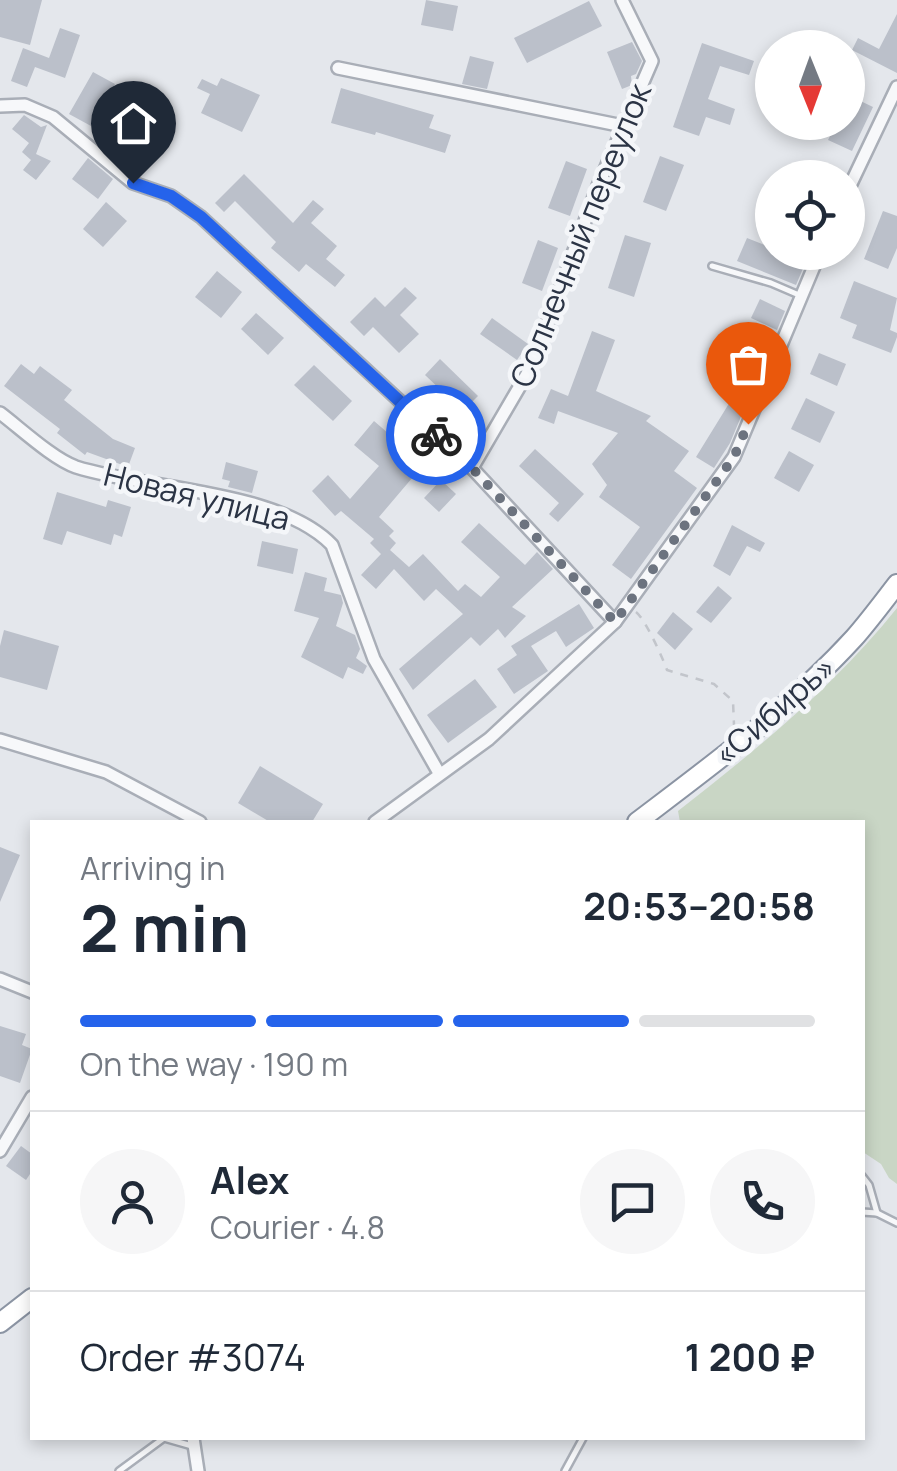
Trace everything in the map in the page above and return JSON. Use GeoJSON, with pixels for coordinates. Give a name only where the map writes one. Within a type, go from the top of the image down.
{"type":"FeatureCollection","features":[{"type":"Feature","properties":{"kind":"highway","name":"«Сибирь»"},"geometry":{"type":"LineString","coordinates":[[640,820],[734,747],[829,663],[897,584]]}},
{"type":"Feature","properties":{"kind":"highway"},"geometry":{"type":"LineString","coordinates":[[0,1323],[30,1300]]}},
{"type":"Feature","properties":{"kind":"street","name":"Солнечный переулок"},"geometry":{"type":"LineString","coordinates":[[472,468],[531,367],[623,126],[652,61],[622,0]]}},
{"type":"Feature","properties":{"kind":"street"},"geometry":{"type":"LineString","coordinates":[[338,68],[623,126]]}},
{"type":"Feature","properties":{"kind":"street"},"geometry":{"type":"LineString","coordinates":[[862,160],[897,87]]}},
{"type":"Feature","properties":{"kind":"street"},"geometry":{"type":"LineString","coordinates":[[0,106],[25,105],[53,117],[133,183],[171,196],[201,217],[472,468],[615,622]]}},
{"type":"Feature","properties":{"kind":"street"},"geometry":{"type":"LineString","coordinates":[[378,820],[489,739],[615,622],[734,457],[812,270]]}},
{"type":"Feature","properties":{"kind":"street","name":"Новая улица"},"geometry":{"type":"LineString","coordinates":[[0,413],[72,466],[182,487],[291,517],[324,536],[332,546],[374,659],[438,773]]}},
{"type":"Feature","properties":{"kind":"street"},"geometry":{"type":"LineString","coordinates":[[0,740],[106,772],[196,820]]}},
{"type":"Feature","properties":{"kind":"street"},"geometry":{"type":"LineString","coordinates":[[0,979],[30,991]]}},
{"type":"Feature","properties":{"kind":"street"},"geometry":{"type":"LineString","coordinates":[[0,1151],[30,1099]]}},
{"type":"Feature","properties":{"kind":"street"},"geometry":{"type":"LineString","coordinates":[[192,1442],[198,1471]]}},
{"type":"Feature","properties":{"kind":"lane"},"geometry":{"type":"LineString","coordinates":[[712,266],[801,296]]}},
{"type":"Feature","properties":{"kind":"lane"},"geometry":{"type":"LineString","coordinates":[[865,1180],[878,1213]]}},
{"type":"Feature","properties":{"kind":"lane"},"geometry":{"type":"LineString","coordinates":[[865,1212],[878,1213],[897,1223]]}},
{"type":"Feature","properties":{"kind":"lane"},"geometry":{"type":"LineString","coordinates":[[119,1471],[161,1440]]}},
{"type":"Feature","properties":{"kind":"lane"},"geometry":{"type":"LineString","coordinates":[[565,1471],[582,1440]]}},
{"type":"Feature","properties":{"kind":"path"},"geometry":{"type":"LineString","coordinates":[[627,605],[645,619],[667,670],[714,684],[733,700],[734,747]]}},
{"type":"Feature","properties":{"kind":"green space"},"geometry":{"type":"Polygon","coordinates":[[[897,608],[897,1184],[881,1164],[865,1153],[865,820],[680,820],[678,811],[765,741],[873,637],[897,608]]]}},
{"type":"Feature","properties":{"kind":"building"},"geometry":{"type":"Polygon","coordinates":[[[0,0],[42,0],[30,45],[0,37],[0,0]]]}},
{"type":"Feature","properties":{"kind":"building"},"geometry":{"type":"Polygon","coordinates":[[[426,0],[458,6],[453,31],[421,25],[426,0]]]}},
{"type":"Feature","properties":{"kind":"building"},"geometry":{"type":"Polygon","coordinates":[[[589,1],[602,26],[527,63],[514,38],[589,1]]]}},
{"type":"Feature","properties":{"kind":"building"},"geometry":{"type":"Polygon","coordinates":[[[897,14],[897,73],[865,57],[865,42],[879,49],[897,14]]]}},
{"type":"Feature","properties":{"kind":"building"},"geometry":{"type":"Polygon","coordinates":[[[60,28],[80,35],[65,78],[35,67],[27,87],[11,81],[23,48],[49,58],[60,28]]]}},
{"type":"Feature","properties":{"kind":"building"},"geometry":{"type":"Polygon","coordinates":[[[632,42],[642,61],[631,76],[632,85],[622,89],[607,52],[632,42]]]}},
{"type":"Feature","properties":{"kind":"building"},"geometry":{"type":"Polygon","coordinates":[[[702,43],[754,61],[749,75],[720,66],[708,99],[735,109],[730,125],[706,117],[699,136],[673,127],[702,43]]]}},
{"type":"Feature","properties":{"kind":"building"},"geometry":{"type":"Polygon","coordinates":[[[470,56],[494,62],[487,89],[462,84],[470,56]]]}},
{"type":"Feature","properties":{"kind":"building"},"geometry":{"type":"Polygon","coordinates":[[[93,72],[115,84],[111,91],[140,106],[128,128],[99,112],[91,126],[69,114],[93,72]]]}},
{"type":"Feature","properties":{"kind":"building"},"geometry":{"type":"Polygon","coordinates":[[[221,78],[260,95],[242,132],[201,113],[210,94],[197,88],[202,79],[217,86],[221,78]]]}},
{"type":"Feature","properties":{"kind":"building"},"geometry":{"type":"Polygon","coordinates":[[[341,88],[434,115],[429,128],[451,135],[445,153],[331,123],[341,88]]]}},
{"type":"Feature","properties":{"kind":"building"},"geometry":{"type":"Polygon","coordinates":[[[865,103],[873,107],[865,124],[865,103]]]}},
{"type":"Feature","properties":{"kind":"building"},"geometry":{"type":"Polygon","coordinates":[[[24,115],[41,127],[47,125],[36,154],[51,161],[36,180],[23,170],[31,160],[22,152],[29,143],[12,129],[24,115]]]}},
{"type":"Feature","properties":{"kind":"building"},"geometry":{"type":"Polygon","coordinates":[[[828,140],[857,140],[852,151],[828,140]]]}},
{"type":"Feature","properties":{"kind":"building"},"geometry":{"type":"Polygon","coordinates":[[[660,156],[684,165],[666,211],[643,202],[660,156]]]}},
{"type":"Feature","properties":{"kind":"building"},"geometry":{"type":"Polygon","coordinates":[[[88,158],[113,179],[98,199],[72,179],[88,158]]]}},
{"type":"Feature","properties":{"kind":"building"},"geometry":{"type":"Polygon","coordinates":[[[566,161],[587,169],[570,216],[548,208],[566,161]]]}},
{"type":"Feature","properties":{"kind":"building"},"geometry":{"type":"Polygon","coordinates":[[[244,174],[293,223],[313,200],[324,209],[311,223],[337,246],[326,259],[345,275],[335,287],[306,264],[299,272],[271,248],[276,242],[235,201],[224,212],[215,203],[244,174]]]}},
{"type":"Feature","properties":{"kind":"building"},"geometry":{"type":"Polygon","coordinates":[[[106,202],[127,221],[103,247],[83,229],[106,202]]]}},
{"type":"Feature","properties":{"kind":"building"},"geometry":{"type":"Polygon","coordinates":[[[883,211],[897,216],[897,248],[888,269],[865,256],[883,211]]]}},
{"type":"Feature","properties":{"kind":"building"},"geometry":{"type":"Polygon","coordinates":[[[625,235],[651,243],[634,297],[608,288],[625,235]]]}},
{"type":"Feature","properties":{"kind":"building"},"geometry":{"type":"Polygon","coordinates":[[[747,238],[755,241],[755,268],[737,261],[747,238]]]}},
{"type":"Feature","properties":{"kind":"building"},"geometry":{"type":"Polygon","coordinates":[[[538,240],[558,248],[542,291],[522,283],[538,240]]]}},
{"type":"Feature","properties":{"kind":"building"},"geometry":{"type":"Polygon","coordinates":[[[759,270],[802,270],[796,285],[759,270]]]}},
{"type":"Feature","properties":{"kind":"building"},"geometry":{"type":"Polygon","coordinates":[[[217,271],[242,292],[221,318],[195,297],[217,271]]]}},
{"type":"Feature","properties":{"kind":"building"},"geometry":{"type":"Polygon","coordinates":[[[854,281],[897,298],[890,330],[897,337],[891,353],[852,338],[857,325],[840,318],[854,281]]]}},
{"type":"Feature","properties":{"kind":"building"},"geometry":{"type":"Polygon","coordinates":[[[405,287],[417,298],[400,315],[419,334],[399,353],[373,327],[364,336],[350,322],[375,297],[385,307],[405,287]]]}},
{"type":"Feature","properties":{"kind":"building"},"geometry":{"type":"Polygon","coordinates":[[[760,299],[785,311],[777,330],[751,318],[760,299]]]}},
{"type":"Feature","properties":{"kind":"building"},"geometry":{"type":"Polygon","coordinates":[[[256,313],[284,338],[268,355],[241,329],[256,313]]]}},
{"type":"Feature","properties":{"kind":"building"},"geometry":{"type":"Polygon","coordinates":[[[492,318],[528,344],[517,360],[480,334],[492,318]]]}},
{"type":"Feature","properties":{"kind":"building"},"geometry":{"type":"Polygon","coordinates":[[[592,331],[615,340],[596,391],[651,416],[646,421],[689,451],[674,471],[697,488],[631,579],[612,565],[640,527],[599,497],[607,485],[592,464],[618,433],[558,411],[554,424],[538,418],[551,389],[568,396],[592,331]]]}},
{"type":"Feature","properties":{"kind":"building"},"geometry":{"type":"Polygon","coordinates":[[[819,353],[846,364],[837,386],[810,374],[819,353]]]}},
{"type":"Feature","properties":{"kind":"building"},"geometry":{"type":"Polygon","coordinates":[[[440,359],[478,396],[463,411],[425,375],[440,359]]]}},
{"type":"Feature","properties":{"kind":"building"},"geometry":{"type":"Polygon","coordinates":[[[740,363],[760,371],[730,443],[714,468],[696,457],[733,397],[724,392],[740,363]]]}},
{"type":"Feature","properties":{"kind":"building"},"geometry":{"type":"Polygon","coordinates":[[[21,364],[34,374],[40,366],[72,390],[64,400],[113,439],[135,448],[128,467],[87,452],[85,455],[57,433],[60,429],[4,386],[21,364]]]}},
{"type":"Feature","properties":{"kind":"building"},"geometry":{"type":"Polygon","coordinates":[[[314,365],[352,401],[333,421],[294,385],[314,365]]]}},
{"type":"Feature","properties":{"kind":"building"},"geometry":{"type":"Polygon","coordinates":[[[806,398],[835,412],[820,443],[791,429],[806,398]]]}},
{"type":"Feature","properties":{"kind":"building"},"geometry":{"type":"Polygon","coordinates":[[[374,421],[424,464],[379,517],[394,531],[389,536],[396,543],[390,550],[409,567],[423,554],[458,591],[465,584],[481,597],[500,577],[461,542],[479,523],[525,565],[537,552],[553,569],[512,607],[526,616],[505,638],[498,629],[480,646],[471,637],[413,690],[399,669],[463,614],[436,589],[424,601],[394,569],[376,589],[361,575],[381,554],[370,543],[374,539],[341,511],[335,516],[312,491],[328,475],[350,499],[379,466],[354,445],[374,421]]]}},
{"type":"Feature","properties":{"kind":"building"},"geometry":{"type":"Polygon","coordinates":[[[535,449],[584,494],[558,522],[549,514],[559,503],[519,466],[535,449]]]}},
{"type":"Feature","properties":{"kind":"building"},"geometry":{"type":"Polygon","coordinates":[[[789,451],[814,465],[799,492],[774,478],[789,451]]]}},
{"type":"Feature","properties":{"kind":"building"},"geometry":{"type":"Polygon","coordinates":[[[226,462],[258,471],[252,493],[228,487],[230,481],[222,479],[226,462]]]}},
{"type":"Feature","properties":{"kind":"building"},"geometry":{"type":"Polygon","coordinates":[[[441,480],[456,494],[439,512],[424,498],[441,480]]]}},
{"type":"Feature","properties":{"kind":"building"},"geometry":{"type":"Polygon","coordinates":[[[57,492],[106,507],[108,500],[131,507],[122,537],[114,534],[111,545],[67,531],[62,545],[43,539],[57,492]]]}},
{"type":"Feature","properties":{"kind":"building"},"geometry":{"type":"Polygon","coordinates":[[[732,525],[765,543],[760,552],[747,546],[730,576],[713,566],[732,525]]]}},
{"type":"Feature","properties":{"kind":"building"},"geometry":{"type":"Polygon","coordinates":[[[262,541],[298,549],[293,574],[257,566],[262,541]]]}},
{"type":"Feature","properties":{"kind":"building"},"geometry":{"type":"Polygon","coordinates":[[[305,572],[327,578],[324,591],[341,595],[343,603],[336,626],[355,635],[360,649],[356,658],[367,666],[363,674],[348,667],[343,679],[301,657],[319,618],[294,611],[305,572]]]}},
{"type":"Feature","properties":{"kind":"building"},"geometry":{"type":"Polygon","coordinates":[[[718,586],[732,598],[711,623],[696,612],[718,586]]]}},
{"type":"Feature","properties":{"kind":"building"},"geometry":{"type":"Polygon","coordinates":[[[579,604],[594,628],[566,647],[556,631],[531,646],[548,671],[514,694],[497,669],[517,655],[511,646],[579,604]]]}},
{"type":"Feature","properties":{"kind":"building"},"geometry":{"type":"Polygon","coordinates":[[[673,612],[693,629],[675,650],[657,633],[673,612]]]}},
{"type":"Feature","properties":{"kind":"building"},"geometry":{"type":"Polygon","coordinates":[[[4,630],[59,646],[47,690],[0,677],[4,630]]]}},
{"type":"Feature","properties":{"kind":"building"},"geometry":{"type":"Polygon","coordinates":[[[475,679],[497,707],[448,743],[427,715],[475,679]]]}},
{"type":"Feature","properties":{"kind":"building"},"geometry":{"type":"Polygon","coordinates":[[[260,766],[323,804],[313,820],[267,820],[238,803],[260,766]]]}},
{"type":"Feature","properties":{"kind":"building"},"geometry":{"type":"Polygon","coordinates":[[[0,847],[20,855],[0,902],[0,847]]]}},
{"type":"Feature","properties":{"kind":"building"},"geometry":{"type":"Polygon","coordinates":[[[0,1026],[26,1034],[22,1045],[30,1048],[30,1055],[20,1083],[0,1076],[0,1026]]]}},
{"type":"Feature","properties":{"kind":"building"},"geometry":{"type":"Polygon","coordinates":[[[21,1146],[30,1153],[30,1174],[26,1180],[6,1166],[21,1146]]]}},
{"type":"Feature","properties":{"kind":"way so far"},"geometry":{"type":"LineString","coordinates":[[436,435],[472,468],[615,622],[734,457],[748,424]]}},
{"type":"Feature","properties":{"kind":"route"},"geometry":{"type":"LineString","coordinates":[[133,183],[171,196],[201,217],[436,435]]}}]}
